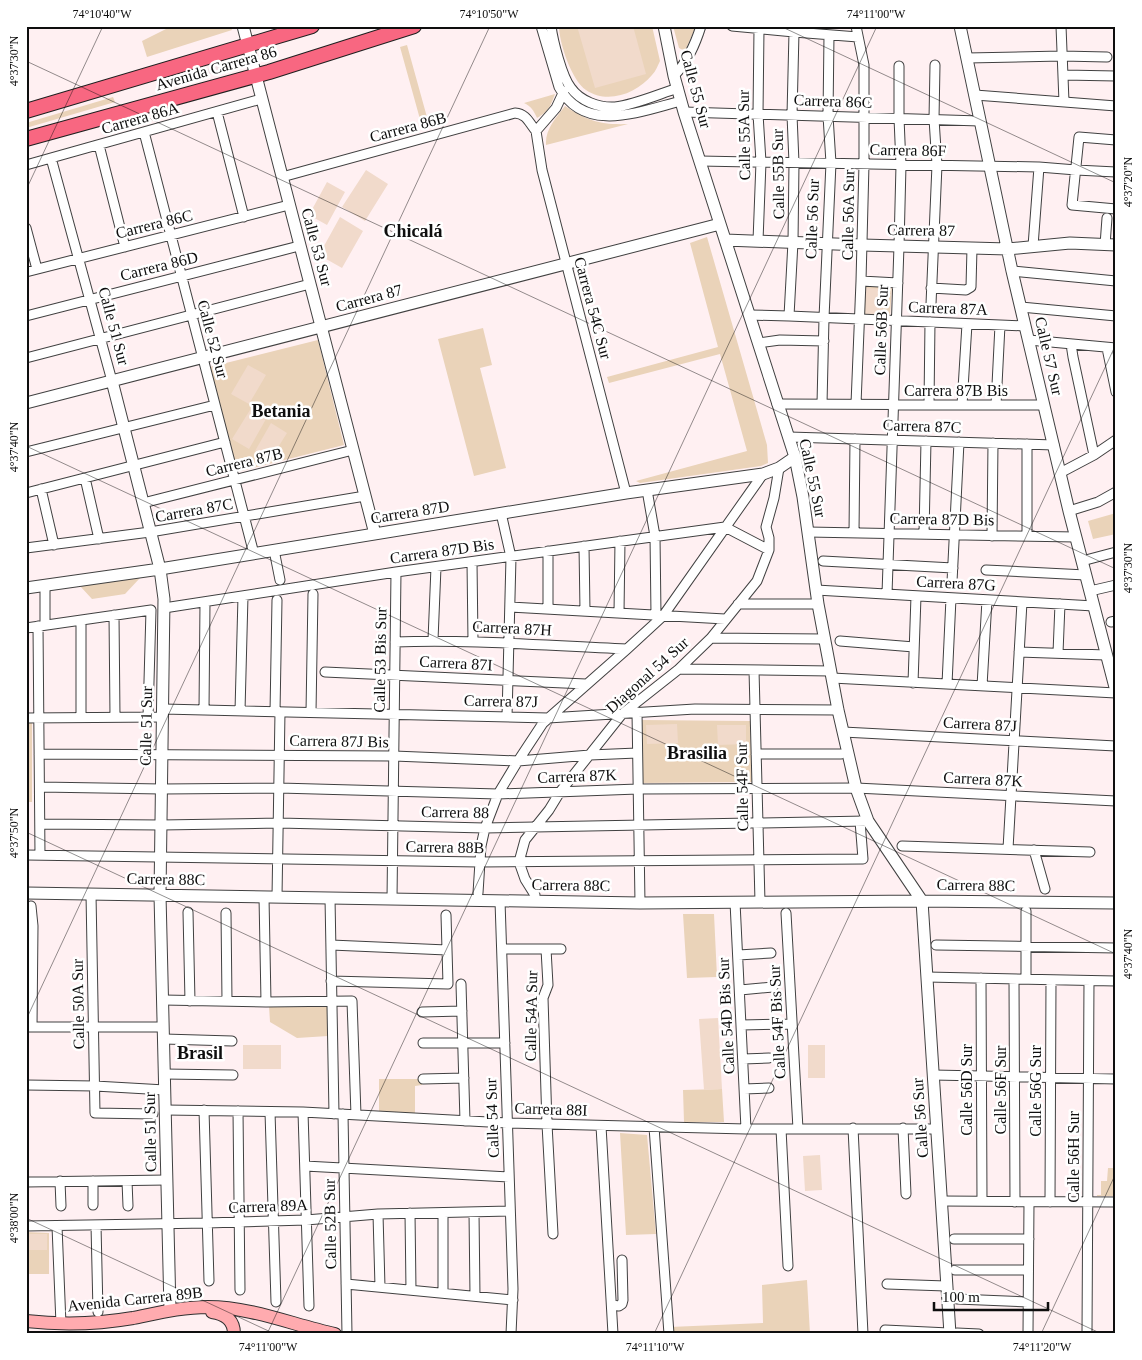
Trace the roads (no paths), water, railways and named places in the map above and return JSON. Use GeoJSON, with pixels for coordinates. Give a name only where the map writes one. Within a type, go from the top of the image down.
{"type":"FeatureCollection","features":[{"type":"Feature","properties":{"kind":"main road","name":"Avenida Carrera 86"},"geometry":{"type":"LineString","coordinates":[[26,111],[312,26]]}},
{"type":"Feature","properties":{"kind":"main road","name":"Avenida Carrera 86"},"geometry":{"type":"LineString","coordinates":[[26,139],[255,76],[414,26]]}},
{"type":"Feature","properties":{"kind":"main road","name":"Avenida Carrera 89B"},"geometry":{"type":"LineString","coordinates":[[26,1321],[79,1324],[131,1318],[193,1307],[232,1308],[335,1334]]}},
{"type":"Feature","properties":{"kind":"main road"},"geometry":{"type":"LineString","coordinates":[[131,1318],[190,1313],[218,1313],[223,1314],[231,1321],[234,1334]]}},
{"type":"Feature","properties":{"kind":"street","name":"Calle 53 Sur"},"geometry":{"type":"LineString","coordinates":[[242,26],[375,534]]}},
{"type":"Feature","properties":{"kind":"street"},"geometry":{"type":"LineString","coordinates":[[541,26],[557,82],[563,94]]}},
{"type":"Feature","properties":{"kind":"street"},"geometry":{"type":"LineString","coordinates":[[550,26],[566,80],[577,94],[587,101],[601,106],[614,107],[678,88]]}},
{"type":"Feature","properties":{"kind":"street","name":"Calle 55 Sur"},"geometry":{"type":"LineString","coordinates":[[664,26],[674,76],[683,106],[777,404],[796,458],[818,604],[838,710],[864,821],[922,901]]}},
{"type":"Feature","properties":{"kind":"street"},"geometry":{"type":"LineString","coordinates":[[674,76],[693,50],[701,26]]}},
{"type":"Feature","properties":{"kind":"street"},"geometry":{"type":"LineString","coordinates":[[732,26],[759,30],[858,37]]}},
{"type":"Feature","properties":{"kind":"street","name":"Calle 56A Sur"},"geometry":{"type":"LineString","coordinates":[[856,26],[864,65],[864,164],[856,404]]}},
{"type":"Feature","properties":{"kind":"street","name":"Calle 57 Sur"},"geometry":{"type":"LineString","coordinates":[[960,26],[1012,271],[1060,473],[1116,692]]}},
{"type":"Feature","properties":{"kind":"street"},"geometry":{"type":"LineString","coordinates":[[1061,26],[1064,102]]}},
{"type":"Feature","properties":{"kind":"street","name":"Calle 55A Sur"},"geometry":{"type":"LineString","coordinates":[[758,241],[761,162],[758,114],[759,30]]}},
{"type":"Feature","properties":{"kind":"street","name":"Calle 55B Sur"},"geometry":{"type":"LineString","coordinates":[[789,316],[793,242],[794,163],[792,115],[794,32]]}},
{"type":"Feature","properties":{"kind":"street","name":"Calle 56 Sur"},"geometry":{"type":"LineString","coordinates":[[822,404],[830,163],[828,116],[829,35]]}},
{"type":"Feature","properties":{"kind":"street"},"geometry":{"type":"LineString","coordinates":[[967,58],[1106,57]]}},
{"type":"Feature","properties":{"kind":"street"},"geometry":{"type":"LineString","coordinates":[[931,304],[937,165],[934,119],[935,65]]}},
{"type":"Feature","properties":{"kind":"street","name":"Calle 56B Sur"},"geometry":{"type":"LineString","coordinates":[[887,594],[901,165],[899,66]]}},
{"type":"Feature","properties":{"kind":"street"},"geometry":{"type":"LineString","coordinates":[[1064,75],[1116,76]]}},
{"type":"Feature","properties":{"kind":"street"},"geometry":{"type":"LineString","coordinates":[[536,131],[556,108],[563,94],[566,80]]}},
{"type":"Feature","properties":{"kind":"street","name":"Carrera 86C"},"geometry":{"type":"LineString","coordinates":[[563,94],[572,105],[602,116],[622,116],[683,106],[758,114],[980,121]]}},
{"type":"Feature","properties":{"kind":"street"},"geometry":{"type":"LineString","coordinates":[[975,95],[1116,106]]}},
{"type":"Feature","properties":{"kind":"street","name":"Carrera 86A"},"geometry":{"type":"LineString","coordinates":[[26,165],[261,99]]}},
{"type":"Feature","properties":{"kind":"street"},"geometry":{"type":"LineString","coordinates":[[217,112],[244,217]]}},
{"type":"Feature","properties":{"kind":"street","name":"Carrera 86B"},"geometry":{"type":"LineString","coordinates":[[282,177],[516,113],[521,113],[525,116],[536,131]]}},
{"type":"Feature","properties":{"kind":"street","name":"Carrera 54C Sur"},"geometry":{"type":"LineString","coordinates":[[536,131],[542,170],[626,493]]}},
{"type":"Feature","properties":{"kind":"street","name":"Calle 52 Sur"},"geometry":{"type":"LineString","coordinates":[[144,132],[254,554]]}},
{"type":"Feature","properties":{"kind":"street"},"geometry":{"type":"LineString","coordinates":[[1116,140],[1079,137],[1072,205],[1116,209]]}},
{"type":"Feature","properties":{"kind":"street"},"geometry":{"type":"LineString","coordinates":[[99,145],[125,247]]}},
{"type":"Feature","properties":{"kind":"street","name":"Calle 51 Sur"},"geometry":{"type":"LineString","coordinates":[[51,158],[112,381],[160,569],[163,590],[160,896],[170,1310]]}},
{"type":"Feature","properties":{"kind":"street","name":"Carrera 86F"},"geometry":{"type":"LineString","coordinates":[[700,161],[1039,167],[1116,172]]}},
{"type":"Feature","properties":{"kind":"street"},"geometry":{"type":"LineString","coordinates":[[1033,246],[1039,167]]}},
{"type":"Feature","properties":{"kind":"street","name":"Carrera 86C"},"geometry":{"type":"LineString","coordinates":[[26,272],[289,205]]}},
{"type":"Feature","properties":{"kind":"street"},"geometry":{"type":"LineString","coordinates":[[1107,218],[1110,245]]}},
{"type":"Feature","properties":{"kind":"street","name":"Carrera 87"},"geometry":{"type":"LineString","coordinates":[[26,403],[720,224]]}},
{"type":"Feature","properties":{"kind":"street"},"geometry":{"type":"LineString","coordinates":[[26,228],[37,269]]}},
{"type":"Feature","properties":{"kind":"street","name":"Carrera 87"},"geometry":{"type":"LineString","coordinates":[[725,240],[1008,249],[1070,243],[1110,245]]}},
{"type":"Feature","properties":{"kind":"street","name":"Carrera 86D"},"geometry":{"type":"LineString","coordinates":[[26,316],[300,246]]}},
{"type":"Feature","properties":{"kind":"street"},"geometry":{"type":"LineString","coordinates":[[931,288],[966,290],[970,287],[972,248]]}},
{"type":"Feature","properties":{"kind":"street"},"geometry":{"type":"LineString","coordinates":[[1012,271],[1116,281]]}},
{"type":"Feature","properties":{"kind":"street"},"geometry":{"type":"LineString","coordinates":[[861,281],[898,283]]}},
{"type":"Feature","properties":{"kind":"street"},"geometry":{"type":"LineString","coordinates":[[26,358],[310,284]]}},
{"type":"Feature","properties":{"kind":"street"},"geometry":{"type":"LineString","coordinates":[[1021,307],[1116,316]]}},
{"type":"Feature","properties":{"kind":"street","name":"Carrera 87A"},"geometry":{"type":"LineString","coordinates":[[749,315],[1025,326]]}},
{"type":"Feature","properties":{"kind":"street"},"geometry":{"type":"LineString","coordinates":[[929,404],[930,322]]}},
{"type":"Feature","properties":{"kind":"street"},"geometry":{"type":"LineString","coordinates":[[962,404],[966,324]]}},
{"type":"Feature","properties":{"kind":"street"},"geometry":{"type":"LineString","coordinates":[[996,405],[1000,325]]}},
{"type":"Feature","properties":{"kind":"street"},"geometry":{"type":"LineString","coordinates":[[758,343],[780,340],[824,341]]}},
{"type":"Feature","properties":{"kind":"street"},"geometry":{"type":"LineString","coordinates":[[1029,340],[1111,348],[1116,392]]}},
{"type":"Feature","properties":{"kind":"street"},"geometry":{"type":"LineString","coordinates":[[1071,344],[1094,455]]}},
{"type":"Feature","properties":{"kind":"street","name":"Carrera 87B Bis"},"geometry":{"type":"LineString","coordinates":[[777,404],[1044,405]]}},
{"type":"Feature","properties":{"kind":"street"},"geometry":{"type":"LineString","coordinates":[[26,452],[215,405]]}},
{"type":"Feature","properties":{"kind":"street","name":"Carrera 87C"},"geometry":{"type":"LineString","coordinates":[[789,437],[1054,445]]}},
{"type":"Feature","properties":{"kind":"street"},"geometry":{"type":"LineString","coordinates":[[854,533],[855,439]]}},
{"type":"Feature","properties":{"kind":"street"},"geometry":{"type":"LineString","coordinates":[[1060,473],[1094,455],[1116,440]]}},
{"type":"Feature","properties":{"kind":"street"},"geometry":{"type":"LineString","coordinates":[[924,534],[926,441]]}},
{"type":"Feature","properties":{"kind":"street"},"geometry":{"type":"LineString","coordinates":[[26,493],[225,442]]}},
{"type":"Feature","properties":{"kind":"street"},"geometry":{"type":"LineString","coordinates":[[952,582],[959,442]]}},
{"type":"Feature","properties":{"kind":"street"},"geometry":{"type":"LineString","coordinates":[[992,536],[993,444]]}},
{"type":"Feature","properties":{"kind":"street"},"geometry":{"type":"LineString","coordinates":[[1027,444],[1027,536]]}},
{"type":"Feature","properties":{"kind":"street","name":"Carrera 87B"},"geometry":{"type":"LineString","coordinates":[[143,503],[353,450]]}},
{"type":"Feature","properties":{"kind":"street","name":"Carrera 87D"},"geometry":{"type":"LineString","coordinates":[[26,588],[160,569],[626,493],[763,474],[780,468],[796,458]]}},
{"type":"Feature","properties":{"kind":"street","name":"Diagonal 54 Sur"},"geometry":{"type":"LineString","coordinates":[[519,862],[525,840],[549,810],[560,792],[622,714],[679,669],[711,638],[757,581],[769,550],[769,538],[766,527],[780,468]]}},
{"type":"Feature","properties":{"kind":"street","name":"Diagonal 54 Sur"},"geometry":{"type":"LineString","coordinates":[[478,893],[479,862],[485,828],[498,794],[518,761],[548,718],[627,650],[659,616],[763,474]]}},
{"type":"Feature","properties":{"kind":"street"},"geometry":{"type":"LineString","coordinates":[[85,478],[99,539]]}},
{"type":"Feature","properties":{"kind":"street"},"geometry":{"type":"LineString","coordinates":[[41,489],[54,545]]}},
{"type":"Feature","properties":{"kind":"street"},"geometry":{"type":"LineString","coordinates":[[648,490],[655,536],[659,616]]}},
{"type":"Feature","properties":{"kind":"street"},"geometry":{"type":"LineString","coordinates":[[1070,512],[1098,502],[1116,492]]}},
{"type":"Feature","properties":{"kind":"street","name":"Carrera 87C"},"geometry":{"type":"LineString","coordinates":[[26,548],[150,532],[365,496]]}},
{"type":"Feature","properties":{"kind":"street"},"geometry":{"type":"LineString","coordinates":[[501,513],[511,556],[508,717]]}},
{"type":"Feature","properties":{"kind":"street"},"geometry":{"type":"LineString","coordinates":[[725,527],[769,550]]}},
{"type":"Feature","properties":{"kind":"street","name":"Carrera 87D Bis"},"geometry":{"type":"LineString","coordinates":[[164,608],[396,572],[725,527]]}},
{"type":"Feature","properties":{"kind":"street","name":"Carrera 87D Bis"},"geometry":{"type":"LineString","coordinates":[[808,532],[1076,537]]}},
{"type":"Feature","properties":{"kind":"street"},"geometry":{"type":"LineString","coordinates":[[619,613],[620,541]]}},
{"type":"Feature","properties":{"kind":"street"},"geometry":{"type":"LineString","coordinates":[[584,546],[585,611]]}},
{"type":"Feature","properties":{"kind":"street"},"geometry":{"type":"LineString","coordinates":[[274,550],[280,580]]}},
{"type":"Feature","properties":{"kind":"street"},"geometry":{"type":"LineString","coordinates":[[548,552],[548,609]]}},
{"type":"Feature","properties":{"kind":"street"},"geometry":{"type":"LineString","coordinates":[[1082,561],[1116,552]]}},
{"type":"Feature","properties":{"kind":"street"},"geometry":{"type":"LineString","coordinates":[[823,561],[953,568]]}},
{"type":"Feature","properties":{"kind":"street"},"geometry":{"type":"LineString","coordinates":[[472,562],[473,641]]}},
{"type":"Feature","properties":{"kind":"street"},"geometry":{"type":"LineString","coordinates":[[433,640],[436,567]]}},
{"type":"Feature","properties":{"kind":"street"},"geometry":{"type":"LineString","coordinates":[[986,570],[1086,575]]}},
{"type":"Feature","properties":{"kind":"street","name":"Calle 53 Bis Sur"},"geometry":{"type":"LineString","coordinates":[[392,899],[396,572]]}},
{"type":"Feature","properties":{"kind":"street"},"geometry":{"type":"LineString","coordinates":[[40,855],[39,718],[45,585]]}},
{"type":"Feature","properties":{"kind":"street"},"geometry":{"type":"LineString","coordinates":[[1090,591],[1116,585]]}},
{"type":"Feature","properties":{"kind":"street","name":"Carrera 87G"},"geometry":{"type":"LineString","coordinates":[[816,590],[1094,606]]}},
{"type":"Feature","properties":{"kind":"street"},"geometry":{"type":"LineString","coordinates":[[311,712],[313,594]]}},
{"type":"Feature","properties":{"kind":"street"},"geometry":{"type":"LineString","coordinates":[[240,711],[243,596]]}},
{"type":"Feature","properties":{"kind":"street"},"geometry":{"type":"LineString","coordinates":[[913,683],[916,596]]}},
{"type":"Feature","properties":{"kind":"street"},"geometry":{"type":"LineString","coordinates":[[947,684],[951,598]]}},
{"type":"Feature","properties":{"kind":"street"},"geometry":{"type":"LineString","coordinates":[[276,600],[280,755],[278,897]]}},
{"type":"Feature","properties":{"kind":"street"},"geometry":{"type":"LineString","coordinates":[[982,686],[986,600]]}},
{"type":"Feature","properties":{"kind":"street"},"geometry":{"type":"LineString","coordinates":[[204,710],[205,602]]}},
{"type":"Feature","properties":{"kind":"street"},"geometry":{"type":"LineString","coordinates":[[1008,849],[1022,602]]}},
{"type":"Feature","properties":{"kind":"street"},"geometry":{"type":"LineString","coordinates":[[738,604],[818,604]]}},
{"type":"Feature","properties":{"kind":"street"},"geometry":{"type":"LineString","coordinates":[[1058,653],[1060,604]]}},
{"type":"Feature","properties":{"kind":"street"},"geometry":{"type":"LineString","coordinates":[[510,607],[725,619]]}},
{"type":"Feature","properties":{"kind":"street"},"geometry":{"type":"LineString","coordinates":[[26,628],[151,610],[148,717]]}},
{"type":"Feature","properties":{"kind":"street"},"geometry":{"type":"LineString","coordinates":[[114,615],[115,717]]}},
{"type":"Feature","properties":{"kind":"street"},"geometry":{"type":"LineString","coordinates":[[81,620],[81,718]]}},
{"type":"Feature","properties":{"kind":"street"},"geometry":{"type":"LineString","coordinates":[[711,638],[825,639]]}},
{"type":"Feature","properties":{"kind":"street","name":"Carrera 87H"},"geometry":{"type":"LineString","coordinates":[[395,642],[433,640],[473,641],[627,650]]}},
{"type":"Feature","properties":{"kind":"street"},"geometry":{"type":"LineString","coordinates":[[840,641],[914,647]]}},
{"type":"Feature","properties":{"kind":"street"},"geometry":{"type":"LineString","coordinates":[[1020,652],[1106,655]]}},
{"type":"Feature","properties":{"kind":"street"},"geometry":{"type":"LineString","coordinates":[[679,669],[754,670],[913,683],[1116,692]]}},
{"type":"Feature","properties":{"kind":"street","name":"Calle 54F Sur"},"geometry":{"type":"LineString","coordinates":[[754,670],[760,902]]}},
{"type":"Feature","properties":{"kind":"street","name":"Carrera 87I"},"geometry":{"type":"LineString","coordinates":[[325,672],[586,684]]}},
{"type":"Feature","properties":{"kind":"street","name":"Carrera 87J"},"geometry":{"type":"LineString","coordinates":[[26,718],[148,717],[163,713],[204,710],[548,718],[695,709],[838,710]]}},
{"type":"Feature","properties":{"kind":"street"},"geometry":{"type":"LineString","coordinates":[[637,712],[640,903]]}},
{"type":"Feature","properties":{"kind":"street","name":"Carrera 87J"},"geometry":{"type":"LineString","coordinates":[[843,732],[1116,746]]}},
{"type":"Feature","properties":{"kind":"street","name":"Carrera 87J Bis"},"geometry":{"type":"LineString","coordinates":[[39,754],[394,756],[518,761],[637,753]]}},
{"type":"Feature","properties":{"kind":"street"},"geometry":{"type":"LineString","coordinates":[[756,754],[841,754]]}},
{"type":"Feature","properties":{"kind":"street","name":"Carrera 87K"},"geometry":{"type":"LineString","coordinates":[[40,787],[279,788],[498,794],[638,789],[856,788],[1116,801]]}},
{"type":"Feature","properties":{"kind":"street","name":"Carrera 88"},"geometry":{"type":"LineString","coordinates":[[40,824],[161,825],[279,823],[485,828],[864,821]]}},
{"type":"Feature","properties":{"kind":"street","name":"Carrera 88B"},"geometry":{"type":"LineString","coordinates":[[26,855],[479,862],[863,859],[864,821]]}},
{"type":"Feature","properties":{"kind":"street"},"geometry":{"type":"LineString","coordinates":[[902,846],[1090,852]]}},
{"type":"Feature","properties":{"kind":"street"},"geometry":{"type":"LineString","coordinates":[[1034,850],[1045,889]]}},
{"type":"Feature","properties":{"kind":"street"},"geometry":{"type":"LineString","coordinates":[[519,862],[525,879],[535,895]]}},
{"type":"Feature","properties":{"kind":"street","name":"Carrera 88C"},"geometry":{"type":"LineString","coordinates":[[26,893],[640,903],[922,901],[1116,903]]}},
{"type":"Feature","properties":{"kind":"street","name":"Calle 50A Sur"},"geometry":{"type":"LineString","coordinates":[[91,894],[95,1113],[153,1114]]}},
{"type":"Feature","properties":{"kind":"street"},"geometry":{"type":"LineString","coordinates":[[264,897],[266,1002]]}},
{"type":"Feature","properties":{"kind":"street","name":"Calle 52B Sur"},"geometry":{"type":"LineString","coordinates":[[330,898],[332,1001],[344,1168],[346,1334]]}},
{"type":"Feature","properties":{"kind":"street","name":"Calle 54 Sur"},"geometry":{"type":"LineString","coordinates":[[500,901],[513,1300],[512,1334]]}},
{"type":"Feature","properties":{"kind":"street","name":"Calle 56 Sur"},"geometry":{"type":"LineString","coordinates":[[922,901],[946,1286],[952,1333]]}},
{"type":"Feature","properties":{"kind":"street","name":"Calle 54D Bis Sur"},"geometry":{"type":"LineString","coordinates":[[735,902],[746,1129]]}},
{"type":"Feature","properties":{"kind":"street"},"geometry":{"type":"LineString","coordinates":[[31,906],[33,926],[29,1027],[163,1027]]}},
{"type":"Feature","properties":{"kind":"street"},"geometry":{"type":"LineString","coordinates":[[1026,911],[1026,979]]}},
{"type":"Feature","properties":{"kind":"street"},"geometry":{"type":"LineString","coordinates":[[188,912],[190,1001]]}},
{"type":"Feature","properties":{"kind":"street","name":"Calle 54F Bis Sur"},"geometry":{"type":"LineString","coordinates":[[786,913],[798,1129]]}},
{"type":"Feature","properties":{"kind":"street"},"geometry":{"type":"LineString","coordinates":[[226,914],[227,1001]]}},
{"type":"Feature","properties":{"kind":"street"},"geometry":{"type":"LineString","coordinates":[[332,981],[448,984],[446,915]]}},
{"type":"Feature","properties":{"kind":"street"},"geometry":{"type":"LineString","coordinates":[[331,945],[447,950]]}},
{"type":"Feature","properties":{"kind":"street"},"geometry":{"type":"LineString","coordinates":[[936,945],[1116,948]]}},
{"type":"Feature","properties":{"kind":"street"},"geometry":{"type":"LineString","coordinates":[[502,949],[561,949]]}},
{"type":"Feature","properties":{"kind":"street","name":"Calle 54A Sur"},"geometry":{"type":"LineString","coordinates":[[546,949],[548,985],[543,998],[553,1234]]}},
{"type":"Feature","properties":{"kind":"street"},"geometry":{"type":"LineString","coordinates":[[738,955],[771,953]]}},
{"type":"Feature","properties":{"kind":"street"},"geometry":{"type":"LineString","coordinates":[[927,977],[1116,981]]}},
{"type":"Feature","properties":{"kind":"street","name":"Calle 56D Sur"},"geometry":{"type":"LineString","coordinates":[[981,978],[982,1202]]}},
{"type":"Feature","properties":{"kind":"street","name":"Calle 56F Sur"},"geometry":{"type":"LineString","coordinates":[[1014,979],[1015,1202]]}},
{"type":"Feature","properties":{"kind":"street","name":"Calle 56G Sur"},"geometry":{"type":"LineString","coordinates":[[1050,1202],[1051,980]]}},
{"type":"Feature","properties":{"kind":"street","name":"Calle 56H Sur"},"geometry":{"type":"LineString","coordinates":[[1087,1334],[1089,981]]}},
{"type":"Feature","properties":{"kind":"street"},"geometry":{"type":"LineString","coordinates":[[461,984],[465,1121]]}},
{"type":"Feature","properties":{"kind":"street"},"geometry":{"type":"LineString","coordinates":[[740,990],[773,987]]}},
{"type":"Feature","properties":{"kind":"street"},"geometry":{"type":"LineString","coordinates":[[163,1000],[352,1001],[356,1115]]}},
{"type":"Feature","properties":{"kind":"street"},"geometry":{"type":"LineString","coordinates":[[422,1012],[462,1011]]}},
{"type":"Feature","properties":{"kind":"street"},"geometry":{"type":"LineString","coordinates":[[741,1025],[792,1024]]}},
{"type":"Feature","properties":{"kind":"street"},"geometry":{"type":"LineString","coordinates":[[164,1039],[232,1041]]}},
{"type":"Feature","properties":{"kind":"street"},"geometry":{"type":"LineString","coordinates":[[423,1043],[505,1043]]}},
{"type":"Feature","properties":{"kind":"street"},"geometry":{"type":"LineString","coordinates":[[743,1058],[769,1058]]}},
{"type":"Feature","properties":{"kind":"street"},"geometry":{"type":"LineString","coordinates":[[164,1074],[233,1075]]}},
{"type":"Feature","properties":{"kind":"street"},"geometry":{"type":"LineString","coordinates":[[933,1075],[1116,1079]]}},
{"type":"Feature","properties":{"kind":"street"},"geometry":{"type":"LineString","coordinates":[[423,1079],[464,1078]]}},
{"type":"Feature","properties":{"kind":"street"},"geometry":{"type":"LineString","coordinates":[[26,1084],[165,1090]]}},
{"type":"Feature","properties":{"kind":"street"},"geometry":{"type":"LineString","coordinates":[[744,1089],[769,1088]]}},
{"type":"Feature","properties":{"kind":"street","name":"Carrera 88I"},"geometry":{"type":"LineString","coordinates":[[165,1110],[303,1112],[601,1126],[746,1129],[937,1128]]}},
{"type":"Feature","properties":{"kind":"street"},"geometry":{"type":"LineString","coordinates":[[204,1110],[209,1281]]}},
{"type":"Feature","properties":{"kind":"street"},"geometry":{"type":"LineString","coordinates":[[238,1111],[240,1290]]}},
{"type":"Feature","properties":{"kind":"street"},"geometry":{"type":"LineString","coordinates":[[270,1112],[276,1302]]}},
{"type":"Feature","properties":{"kind":"street"},"geometry":{"type":"LineString","coordinates":[[303,1112],[309,1306]]}},
{"type":"Feature","properties":{"kind":"street"},"geometry":{"type":"LineString","coordinates":[[601,1126],[613,1334]]}},
{"type":"Feature","properties":{"kind":"street"},"geometry":{"type":"LineString","coordinates":[[654,1127],[669,1334]]}},
{"type":"Feature","properties":{"kind":"street"},"geometry":{"type":"LineString","coordinates":[[853,1128],[863,1334]]}},
{"type":"Feature","properties":{"kind":"street"},"geometry":{"type":"LineString","coordinates":[[903,1128],[906,1194]]}},
{"type":"Feature","properties":{"kind":"street"},"geometry":{"type":"LineString","coordinates":[[781,1129],[788,1266]]}},
{"type":"Feature","properties":{"kind":"street"},"geometry":{"type":"LineString","coordinates":[[305,1166],[509,1176]]}},
{"type":"Feature","properties":{"kind":"street"},"geometry":{"type":"LineString","coordinates":[[26,1182],[167,1180]]}},
{"type":"Feature","properties":{"kind":"street"},"geometry":{"type":"LineString","coordinates":[[60,1181],[61,1206]]}},
{"type":"Feature","properties":{"kind":"street"},"geometry":{"type":"LineString","coordinates":[[93,1181],[93,1205]]}},
{"type":"Feature","properties":{"kind":"street"},"geometry":{"type":"LineString","coordinates":[[128,1181],[128,1206]]}},
{"type":"Feature","properties":{"kind":"street"},"geometry":{"type":"LineString","coordinates":[[941,1201],[1116,1202]]}},
{"type":"Feature","properties":{"kind":"street"},"geometry":{"type":"LineString","coordinates":[[1028,1202],[1028,1334]]}},
{"type":"Feature","properties":{"kind":"street","name":"Carrera 89A"},"geometry":{"type":"LineString","coordinates":[[26,1226],[274,1221],[378,1214],[510,1211]]}},
{"type":"Feature","properties":{"kind":"street"},"geometry":{"type":"LineString","coordinates":[[474,1212],[476,1296]]}},
{"type":"Feature","properties":{"kind":"street"},"geometry":{"type":"LineString","coordinates":[[410,1213],[411,1290]]}},
{"type":"Feature","properties":{"kind":"street"},"geometry":{"type":"LineString","coordinates":[[443,1213],[443,1293]]}},
{"type":"Feature","properties":{"kind":"street"},"geometry":{"type":"LineString","coordinates":[[378,1214],[380,1287]]}},
{"type":"Feature","properties":{"kind":"street"},"geometry":{"type":"LineString","coordinates":[[96,1225],[98,1312]]}},
{"type":"Feature","properties":{"kind":"street"},"geometry":{"type":"LineString","coordinates":[[57,1226],[60,1324]]}},
{"type":"Feature","properties":{"kind":"street"},"geometry":{"type":"LineString","coordinates":[[954,1239],[1028,1239]]}},
{"type":"Feature","properties":{"kind":"street"},"geometry":{"type":"LineString","coordinates":[[612,1305],[619,1306],[624,1300],[622,1260]]}},
{"type":"Feature","properties":{"kind":"street"},"geometry":{"type":"LineString","coordinates":[[955,1270],[1028,1270]]}},
{"type":"Feature","properties":{"kind":"street"},"geometry":{"type":"LineString","coordinates":[[346,1284],[513,1300]]}},
{"type":"Feature","properties":{"kind":"street"},"geometry":{"type":"LineString","coordinates":[[887,1284],[946,1286]]}},
{"type":"Feature","properties":{"kind":"street"},"geometry":{"type":"LineString","coordinates":[[957,1299],[1028,1302]]}},
{"type":"Feature","properties":{"kind":"street"},"geometry":{"type":"LineString","coordinates":[[885,1330],[979,1334]]}},
{"type":"Feature","properties":{"kind":"district","name":"Chicalá"},"geometry":{"type":"Point","coordinates":[413,231]}},
{"type":"Feature","properties":{"kind":"district","name":"Betania"},"geometry":{"type":"Point","coordinates":[281,411]}},
{"type":"Feature","properties":{"kind":"district","name":"Brasilia"},"geometry":{"type":"Point","coordinates":[697,753]}},
{"type":"Feature","properties":{"kind":"district","name":"Brasil"},"geometry":{"type":"Point","coordinates":[200,1053]}}]}
